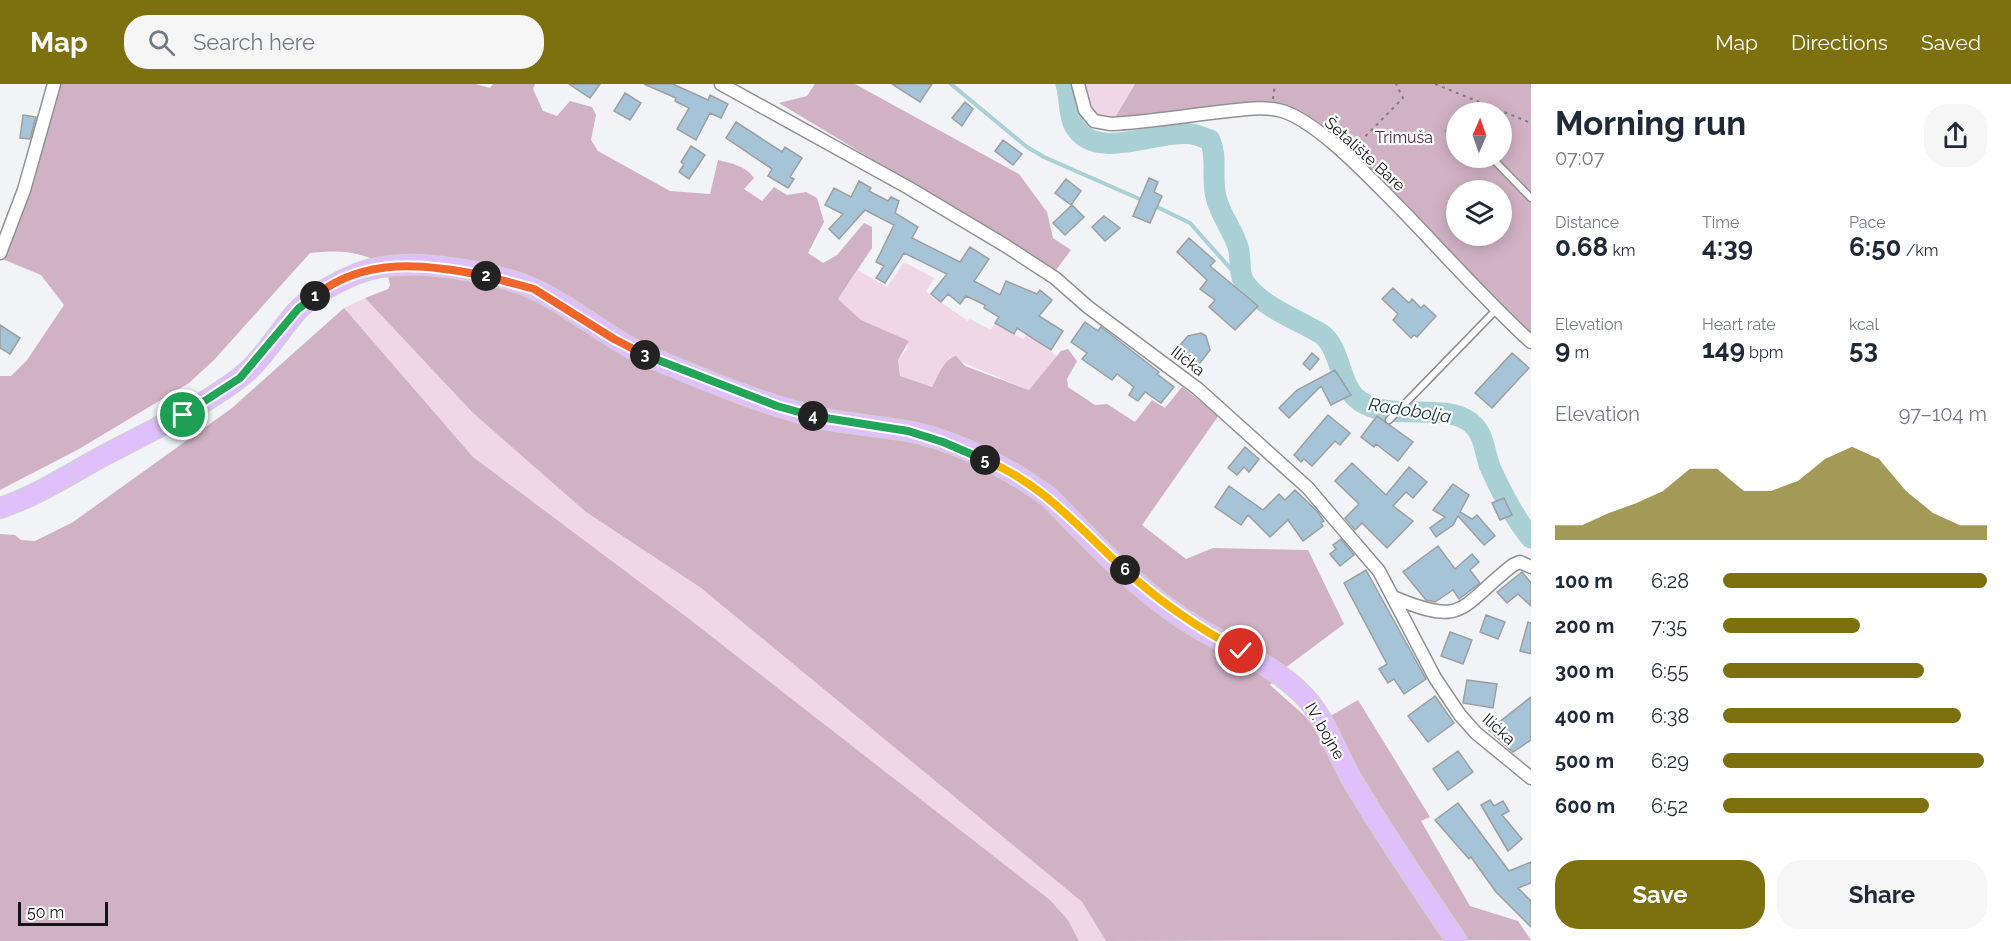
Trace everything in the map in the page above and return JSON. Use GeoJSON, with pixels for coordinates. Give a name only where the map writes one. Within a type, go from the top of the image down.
{"type":"FeatureCollection","features":[{"type":"Feature","properties":{"kind":"main road","name":"IV. bojne"},"geometry":{"type":"LineString","coordinates":[[0,508],[34,494],[183,415],[240,378],[298,309],[336,283],[379,268],[424,266],[512,281],[534,289],[634,350],[735,391],[810,416],[926,436],[1010,470],[1032,484],[1050,498],[1156,599],[1185,620],[1271,669],[1302,693],[1409,873],[1457,941]]}},
{"type":"Feature","properties":{"kind":"street"},"geometry":{"type":"LineString","coordinates":[[0,253],[24,190],[54,84]]}},
{"type":"Feature","properties":{"kind":"street","name":"Ilićka"},"geometry":{"type":"LineString","coordinates":[[721,84],[909,188],[1055,278],[1088,307],[1198,389],[1308,488],[1379,572],[1436,678],[1460,715],[1476,734],[1531,778]]}},
{"type":"Feature","properties":{"kind":"street","name":"Šetalište Bare"},"geometry":{"type":"LineString","coordinates":[[1078,84],[1085,110],[1094,121],[1111,124],[1245,110],[1279,110],[1326,138],[1346,155],[1432,238],[1496,310],[1531,342]]}},
{"type":"Feature","properties":{"kind":"street"},"geometry":{"type":"LineString","coordinates":[[1393,597],[1415,606],[1454,612],[1468,605],[1513,565],[1520,562],[1531,567]]}},
{"type":"Feature","properties":{"kind":"lane"},"geometry":{"type":"LineString","coordinates":[[1502,168],[1531,198]]}},
{"type":"Feature","properties":{"kind":"lane"},"geometry":{"type":"LineString","coordinates":[[1391,417],[1496,310]]}},
{"type":"Feature","properties":{"kind":"path"},"geometry":{"type":"LineString","coordinates":[[1346,155],[1403,98],[1396,84]]}},
{"type":"Feature","properties":{"kind":"path"},"geometry":{"type":"LineString","coordinates":[[1435,84],[1531,123]]}},
{"type":"Feature","properties":{"kind":"shaded area"},"geometry":{"type":"Polygon","coordinates":[[[1078,84],[1135,84],[1111,124],[1094,121],[1078,84]]]}},
{"type":"Feature","properties":{"kind":"shaded area"},"geometry":{"type":"Polygon","coordinates":[[[904,262],[934,278],[926,292],[968,321],[970,319],[991,330],[995,323],[1023,339],[1027,334],[1057,356],[1029,390],[950,357],[932,387],[900,376],[898,360],[907,349],[908,341],[861,320],[838,299],[858,270],[887,287],[904,262]]]}},
{"type":"Feature","properties":{"kind":"shaded area"},"geometry":{"type":"Polygon","coordinates":[[[365,298],[473,413],[586,512],[701,588],[1082,902],[1106,941],[1079,941],[1068,920],[1050,900],[688,618],[473,457],[344,308],[365,298]]]}},
{"type":"Feature","properties":{"kind":"green space"},"geometry":{"type":"Polygon","coordinates":[[[54,84],[476,84],[490,88],[493,84],[535,84],[533,89],[543,111],[557,116],[570,101],[592,107],[596,115],[591,140],[598,151],[670,191],[710,194],[718,160],[738,166],[751,174],[754,178],[744,189],[762,201],[774,187],[787,195],[806,192],[817,198],[824,222],[808,253],[823,263],[837,255],[864,223],[872,227],[872,248],[838,299],[861,320],[909,341],[898,360],[900,376],[932,387],[948,360],[956,356],[965,366],[1029,390],[1061,351],[1068,349],[1077,361],[1067,379],[1068,387],[1095,405],[1107,404],[1135,422],[1152,400],[1165,408],[1182,387],[1219,415],[1142,525],[1186,559],[1213,548],[1308,550],[1344,624],[1281,671],[1270,685],[1313,726],[1358,700],[1430,817],[1421,821],[1470,906],[1518,921],[1531,940],[1106,941],[1082,902],[701,588],[586,512],[473,413],[365,298],[388,289],[390,285],[385,264],[366,256],[340,252],[310,253],[214,360],[189,383],[79,449],[0,490],[0,376],[11,376],[27,360],[64,305],[41,275],[0,258],[54,84]]]}},
{"type":"Feature","properties":{"kind":"green space"},"geometry":{"type":"Polygon","coordinates":[[[815,84],[855,84],[1019,174],[1047,212],[1053,238],[1071,250],[1056,270],[779,103],[807,96],[815,84]]]}},
{"type":"Feature","properties":{"kind":"green space","name":"Trimuša"},"geometry":{"type":"Polygon","coordinates":[[[1135,84],[1531,84],[1531,342],[1372,178],[1279,110],[1111,124],[1135,84]]]}},
{"type":"Feature","properties":{"kind":"green space"},"geometry":{"type":"Polygon","coordinates":[[[344,308],[473,457],[688,618],[1050,900],[1068,920],[1079,941],[0,941],[0,534],[15,535],[21,540],[35,541],[73,522],[232,408],[344,308]]]}},
{"type":"Feature","properties":{"kind":"building"},"geometry":{"type":"Polygon","coordinates":[[[569,84],[600,84],[590,98],[569,84]]]}},
{"type":"Feature","properties":{"kind":"building"},"geometry":{"type":"Polygon","coordinates":[[[644,84],[673,84],[708,100],[710,95],[728,104],[721,118],[710,113],[696,140],[677,129],[689,108],[675,101],[676,98],[644,84]]]}},
{"type":"Feature","properties":{"kind":"building"},"geometry":{"type":"Polygon","coordinates":[[[892,84],[932,84],[920,102],[892,84]]]}},
{"type":"Feature","properties":{"kind":"building"},"geometry":{"type":"Polygon","coordinates":[[[625,93],[641,103],[630,120],[614,111],[625,93]]]}},
{"type":"Feature","properties":{"kind":"building"},"geometry":{"type":"Polygon","coordinates":[[[965,102],[973,109],[962,126],[952,118],[965,102]]]}},
{"type":"Feature","properties":{"kind":"building"},"geometry":{"type":"Polygon","coordinates":[[[23,115],[36,117],[30,139],[20,138],[23,115]]]}},
{"type":"Feature","properties":{"kind":"building"},"geometry":{"type":"Polygon","coordinates":[[[736,122],[782,152],[785,147],[802,158],[790,177],[794,179],[788,188],[768,176],[772,169],[726,138],[736,122]]]}},
{"type":"Feature","properties":{"kind":"building"},"geometry":{"type":"Polygon","coordinates":[[[1003,140],[1022,154],[1013,165],[995,151],[1003,140]]]}},
{"type":"Feature","properties":{"kind":"building"},"geometry":{"type":"Polygon","coordinates":[[[691,146],[705,155],[689,179],[679,172],[684,164],[681,162],[691,146]]]}},
{"type":"Feature","properties":{"kind":"building"},"geometry":{"type":"Polygon","coordinates":[[[1149,178],[1158,182],[1154,192],[1162,196],[1150,223],[1133,216],[1149,178]]]}},
{"type":"Feature","properties":{"kind":"building"},"geometry":{"type":"Polygon","coordinates":[[[1066,179],[1081,191],[1071,205],[1055,193],[1066,179]]]}},
{"type":"Feature","properties":{"kind":"building"},"geometry":{"type":"Polygon","coordinates":[[[859,181],[871,188],[869,191],[888,201],[891,197],[899,201],[895,213],[918,227],[912,238],[960,262],[970,247],[989,259],[974,281],[1000,295],[1006,281],[1037,294],[1040,290],[1052,300],[1039,316],[1063,331],[1051,350],[1017,328],[1014,334],[995,323],[999,317],[984,308],[985,305],[966,296],[960,304],[948,294],[941,302],[931,294],[947,274],[904,253],[885,283],[876,278],[884,266],[876,262],[894,225],[865,210],[839,239],[829,229],[843,214],[825,205],[834,188],[851,197],[859,181]]]}},
{"type":"Feature","properties":{"kind":"building"},"geometry":{"type":"Polygon","coordinates":[[[1072,205],[1084,217],[1065,235],[1053,223],[1072,205]]]}},
{"type":"Feature","properties":{"kind":"building"},"geometry":{"type":"Polygon","coordinates":[[[1104,216],[1120,228],[1105,241],[1092,227],[1104,216]]]}},
{"type":"Feature","properties":{"kind":"building"},"geometry":{"type":"Polygon","coordinates":[[[1189,238],[1215,261],[1210,266],[1258,306],[1235,330],[1209,307],[1215,300],[1200,289],[1207,280],[1177,252],[1189,238]]]}},
{"type":"Feature","properties":{"kind":"building"},"geometry":{"type":"Polygon","coordinates":[[[1393,288],[1409,303],[1412,299],[1421,308],[1424,305],[1436,316],[1417,337],[1414,335],[1411,338],[1393,320],[1398,314],[1382,299],[1393,288]]]}},
{"type":"Feature","properties":{"kind":"building"},"geometry":{"type":"Polygon","coordinates":[[[1085,322],[1098,331],[1101,327],[1159,372],[1157,374],[1174,387],[1161,403],[1145,392],[1138,401],[1129,395],[1134,387],[1117,374],[1112,380],[1082,359],[1087,353],[1071,342],[1085,322]]]}},
{"type":"Feature","properties":{"kind":"building"},"geometry":{"type":"Polygon","coordinates":[[[0,325],[20,338],[10,354],[0,348],[0,325]]]}},
{"type":"Feature","properties":{"kind":"building"},"geometry":{"type":"Polygon","coordinates":[[[1201,333],[1206,336],[1210,350],[1196,368],[1174,352],[1188,336],[1201,333]]]}},
{"type":"Feature","properties":{"kind":"building"},"geometry":{"type":"Polygon","coordinates":[[[1312,353],[1319,359],[1310,370],[1303,364],[1312,353]]]}},
{"type":"Feature","properties":{"kind":"building"},"geometry":{"type":"Polygon","coordinates":[[[1512,353],[1529,368],[1492,408],[1475,393],[1512,353]]]}},
{"type":"Feature","properties":{"kind":"building"},"geometry":{"type":"Polygon","coordinates":[[[1335,370],[1351,395],[1331,405],[1321,386],[1289,418],[1279,408],[1297,390],[1335,370]]]}},
{"type":"Feature","properties":{"kind":"building"},"geometry":{"type":"Polygon","coordinates":[[[1328,415],[1350,433],[1340,445],[1335,441],[1312,466],[1304,459],[1301,462],[1294,455],[1328,415]]]}},
{"type":"Feature","properties":{"kind":"building"},"geometry":{"type":"Polygon","coordinates":[[[1377,416],[1413,442],[1398,461],[1376,444],[1374,447],[1361,437],[1377,416]]]}},
{"type":"Feature","properties":{"kind":"building"},"geometry":{"type":"Polygon","coordinates":[[[1245,447],[1259,459],[1249,472],[1244,467],[1237,475],[1228,468],[1245,447]]]}},
{"type":"Feature","properties":{"kind":"building"},"geometry":{"type":"Polygon","coordinates":[[[1352,463],[1386,495],[1409,467],[1427,482],[1413,498],[1406,492],[1393,506],[1413,521],[1387,548],[1362,523],[1355,530],[1345,518],[1359,504],[1335,481],[1352,463]]]}},
{"type":"Feature","properties":{"kind":"building"},"geometry":{"type":"Polygon","coordinates":[[[1453,484],[1469,495],[1460,512],[1472,519],[1477,515],[1495,536],[1484,545],[1458,516],[1453,525],[1436,537],[1430,528],[1445,517],[1433,510],[1453,484]]]}},
{"type":"Feature","properties":{"kind":"building"},"geometry":{"type":"Polygon","coordinates":[[[1229,486],[1263,510],[1279,494],[1285,500],[1295,490],[1317,511],[1324,521],[1321,523],[1323,526],[1303,541],[1288,520],[1270,537],[1248,515],[1241,525],[1215,507],[1229,486]]]}},
{"type":"Feature","properties":{"kind":"building"},"geometry":{"type":"Polygon","coordinates":[[[1504,498],[1512,515],[1500,520],[1492,503],[1504,498]]]}},
{"type":"Feature","properties":{"kind":"building"},"geometry":{"type":"Polygon","coordinates":[[[1341,539],[1354,555],[1340,566],[1330,554],[1336,549],[1333,545],[1341,539]]]}},
{"type":"Feature","properties":{"kind":"building"},"geometry":{"type":"Polygon","coordinates":[[[1438,546],[1455,569],[1472,554],[1479,562],[1470,570],[1480,583],[1459,599],[1453,590],[1435,602],[1426,600],[1403,572],[1438,546]]]}},
{"type":"Feature","properties":{"kind":"building"},"geometry":{"type":"Polygon","coordinates":[[[1366,570],[1426,679],[1404,694],[1394,679],[1388,683],[1379,669],[1387,664],[1344,583],[1366,570]]]}},
{"type":"Feature","properties":{"kind":"building"},"geometry":{"type":"Polygon","coordinates":[[[1522,572],[1531,583],[1531,606],[1518,594],[1507,603],[1497,592],[1522,572]]]}},
{"type":"Feature","properties":{"kind":"building"},"geometry":{"type":"Polygon","coordinates":[[[1486,615],[1505,622],[1498,639],[1480,632],[1486,615]]]}},
{"type":"Feature","properties":{"kind":"building"},"geometry":{"type":"Polygon","coordinates":[[[1528,622],[1531,623],[1531,654],[1520,651],[1528,622]]]}},
{"type":"Feature","properties":{"kind":"building"},"geometry":{"type":"Polygon","coordinates":[[[1450,632],[1472,640],[1463,664],[1441,656],[1450,632]]]}},
{"type":"Feature","properties":{"kind":"building"},"geometry":{"type":"Polygon","coordinates":[[[1467,680],[1497,684],[1493,708],[1463,703],[1467,680]]]}},
{"type":"Feature","properties":{"kind":"building"},"geometry":{"type":"Polygon","coordinates":[[[1435,696],[1454,723],[1428,742],[1408,716],[1435,696]]]}},
{"type":"Feature","properties":{"kind":"building"},"geometry":{"type":"Polygon","coordinates":[[[1531,697],[1531,740],[1513,752],[1489,730],[1531,697]]]}},
{"type":"Feature","properties":{"kind":"building"},"geometry":{"type":"Polygon","coordinates":[[[1458,751],[1473,772],[1448,790],[1433,769],[1458,751]]]}},
{"type":"Feature","properties":{"kind":"building"},"geometry":{"type":"Polygon","coordinates":[[[1490,800],[1494,806],[1503,801],[1509,811],[1502,815],[1522,839],[1508,851],[1481,805],[1490,800]]]}},
{"type":"Feature","properties":{"kind":"building"},"geometry":{"type":"Polygon","coordinates":[[[1458,803],[1509,871],[1531,862],[1531,883],[1518,888],[1531,901],[1531,927],[1496,892],[1471,857],[1469,859],[1435,820],[1458,803]]]}},
{"type":"Feature","properties":{"kind":"waterway","name":"Radobolja"},"geometry":{"type":"LineString","coordinates":[[951,84],[1027,147],[1044,157],[1144,201]]}},
{"type":"Feature","properties":{"kind":"waterway","name":"Radobolja"},"geometry":{"type":"LineString","coordinates":[[1066,84],[1074,125],[1084,136],[1097,142],[1129,142],[1179,133],[1194,134],[1210,140],[1214,154],[1216,197],[1238,247],[1241,272],[1247,286],[1267,304],[1324,336],[1331,345],[1348,388],[1360,401],[1386,410],[1446,413],[1470,422],[1479,432],[1490,467],[1503,495],[1531,538]]}},
{"type":"Feature","properties":{"kind":"waterway","name":"Radobolja"},"geometry":{"type":"LineString","coordinates":[[1153,205],[1190,223],[1230,268],[1243,278]]}},
{"type":"Feature","properties":{"kind":"route"},"geometry":{"type":"LineString","coordinates":[[183,415],[240,378],[263,354],[298,309],[318,293],[359,273],[399,265],[424,266],[512,281],[534,289],[634,350],[744,394],[810,416],[848,424],[908,431],[926,436],[1010,470],[1050,498],[1156,599],[1185,620],[1241,651]]}}]}
